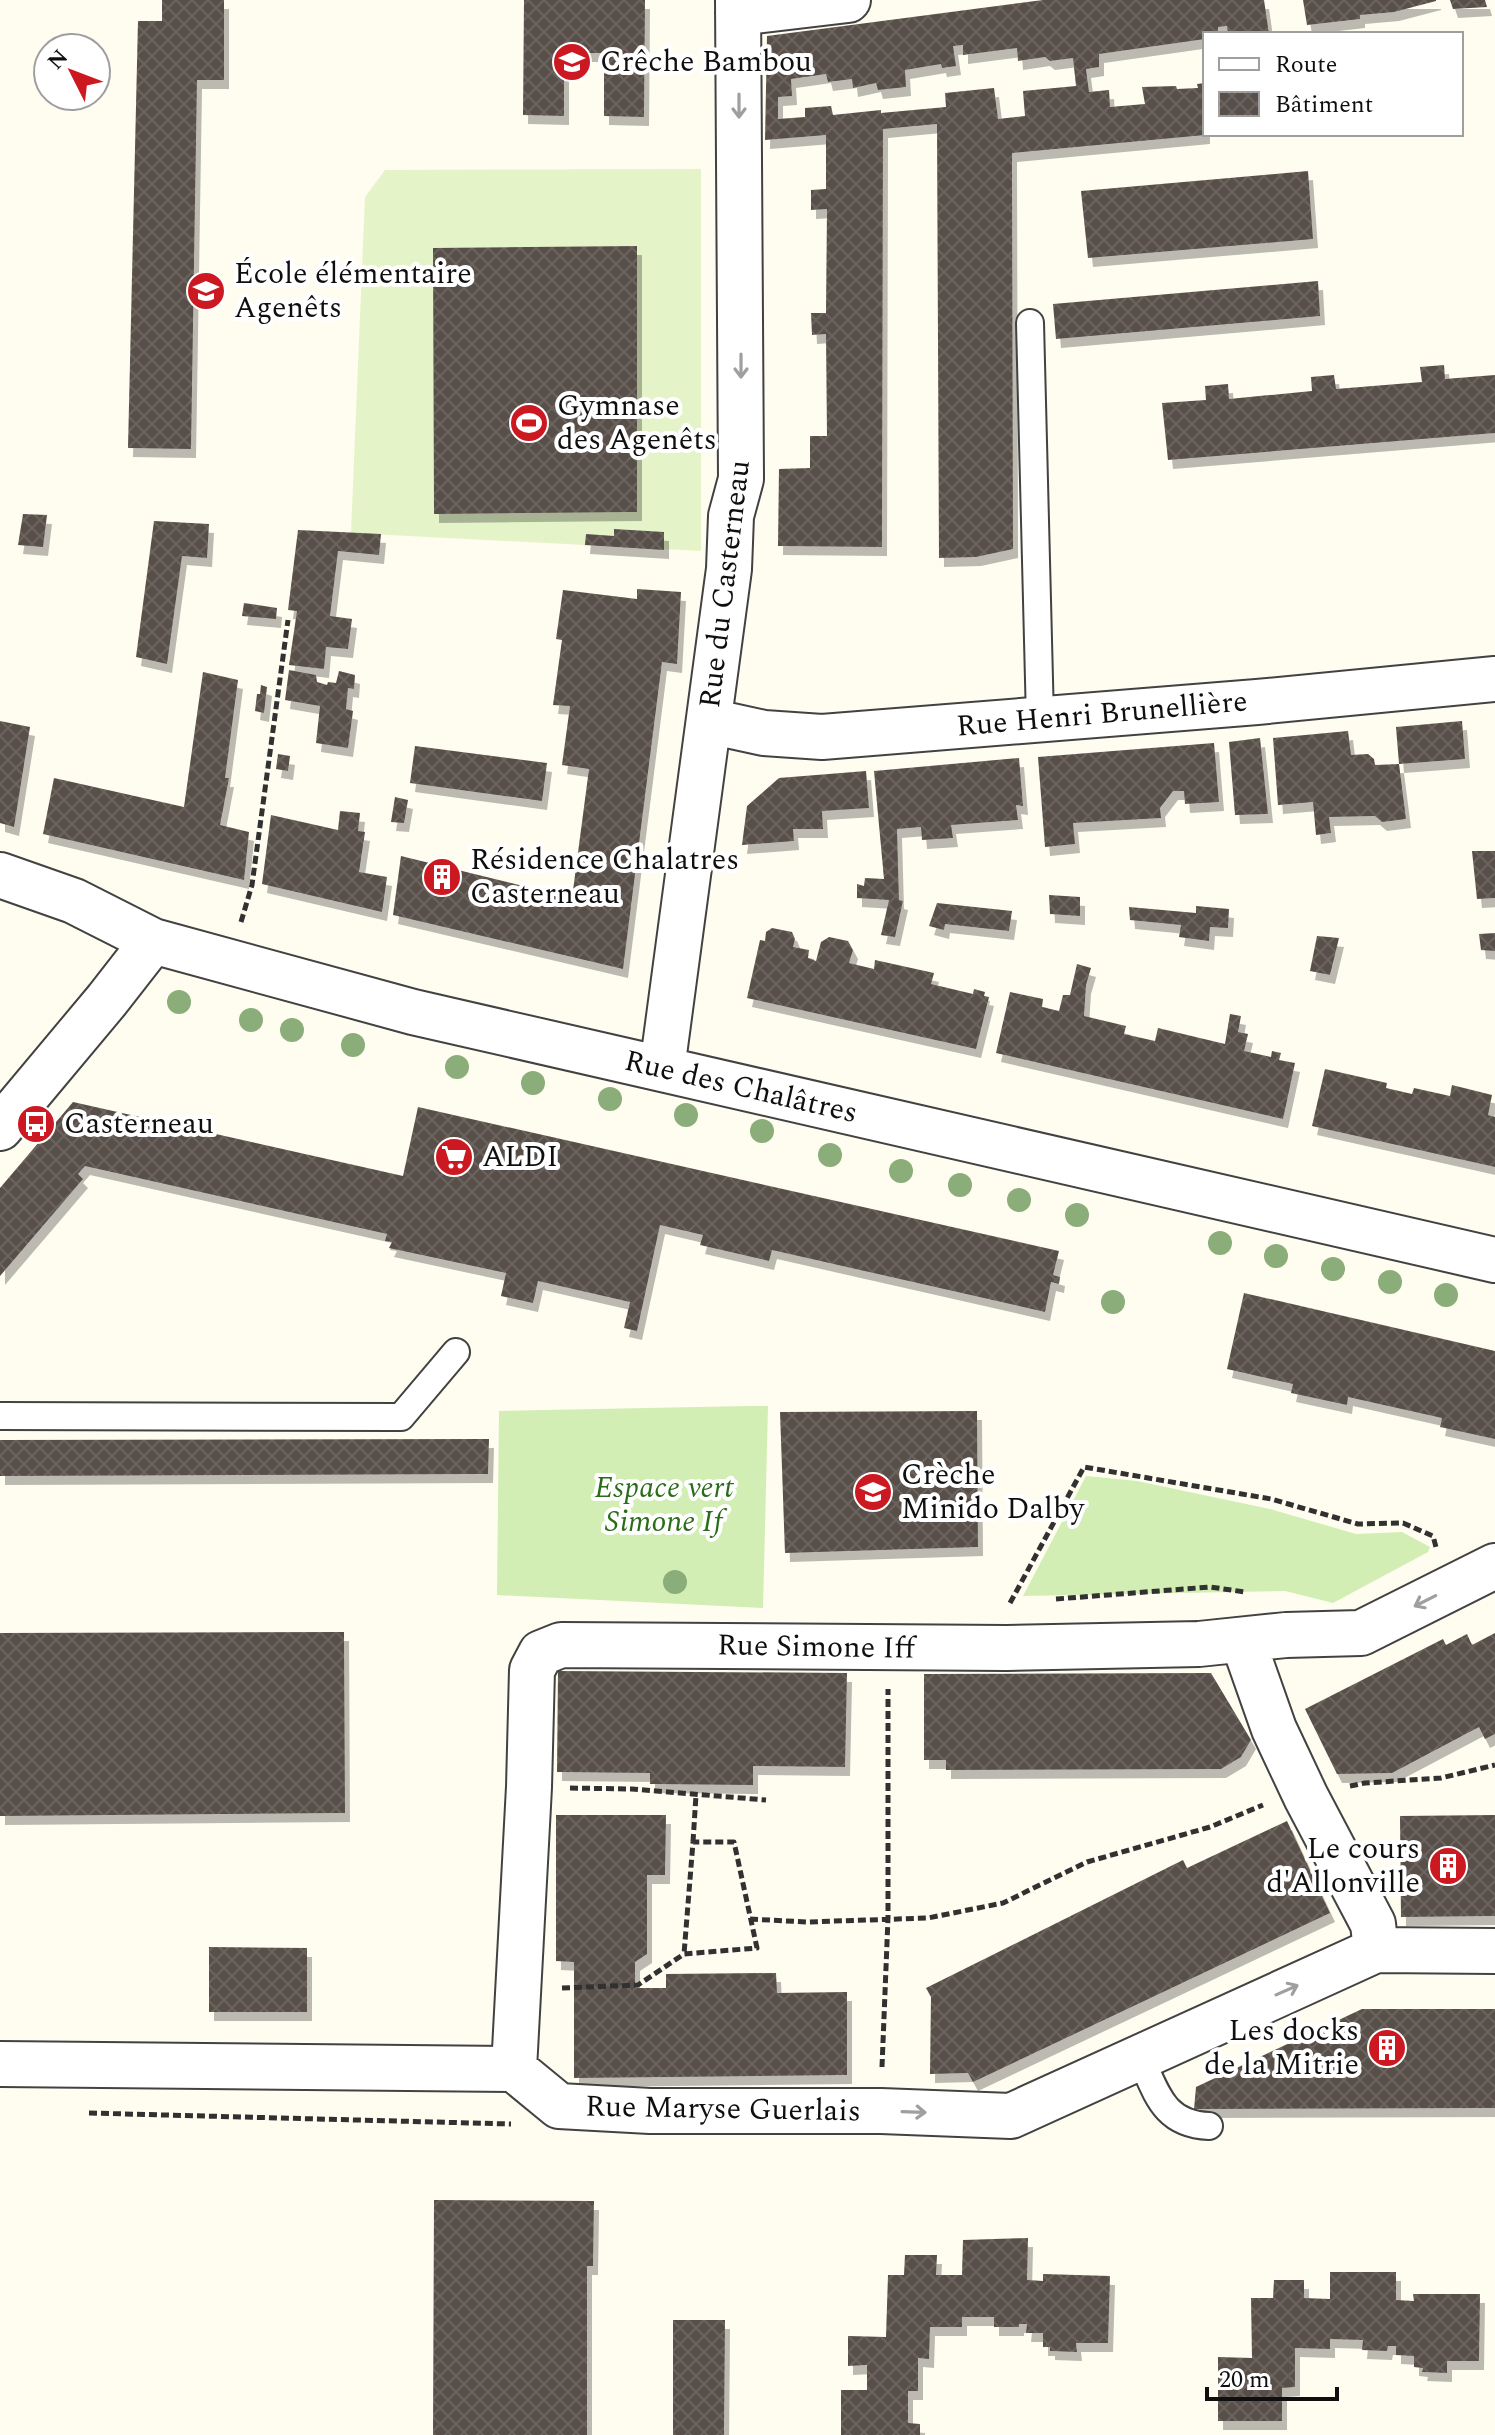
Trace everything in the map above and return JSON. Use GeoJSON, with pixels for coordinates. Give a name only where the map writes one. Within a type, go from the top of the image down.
{"type":"FeatureCollection","features":[{"type":"Feature","properties":{"kind":"street"},"geometry":{"type":"LineString","coordinates":[[738,6],[848,0]]}},
{"type":"Feature","properties":{"kind":"street","name":"Rue du Casterneau"},"geometry":{"type":"LineString","coordinates":[[662,1069],[729,569],[731,516],[741,479],[738,6]]}},
{"type":"Feature","properties":{"kind":"street","name":"Rue Henri Brunellière"},"geometry":{"type":"LineString","coordinates":[[709,721],[764,733],[822,737],[1495,679]]}},
{"type":"Feature","properties":{"kind":"street","name":"Rue des Chalâtres"},"geometry":{"type":"LineString","coordinates":[[0,875],[74,901],[153,941],[413,1012],[1495,1260]]}},
{"type":"Feature","properties":{"kind":"street"},"geometry":{"type":"LineString","coordinates":[[0,1128],[153,941]]}},
{"type":"Feature","properties":{"kind":"street","name":"Rue Simone Iff"},"geometry":{"type":"LineString","coordinates":[[514,2069],[532,1670],[541,1653],[561,1645],[1007,1648],[1199,1644],[1286,1635],[1361,1633],[1495,1566]]}},
{"type":"Feature","properties":{"kind":"street"},"geometry":{"type":"LineString","coordinates":[[1243,1641],[1274,1729],[1373,1924],[1376,1950]]}},
{"type":"Feature","properties":{"kind":"street","name":"Rue Maryse Guerlais"},"geometry":{"type":"LineString","coordinates":[[514,2069],[559,2106],[650,2111],[881,2111],[1011,2116],[1376,1950],[1495,1951]]}},
{"type":"Feature","properties":{"kind":"street"},"geometry":{"type":"LineString","coordinates":[[0,2064],[514,2069]]}},
{"type":"Feature","properties":{"kind":"lane"},"geometry":{"type":"LineString","coordinates":[[1030,323],[1040,719]]}},
{"type":"Feature","properties":{"kind":"lane"},"geometry":{"type":"LineString","coordinates":[[0,1416],[401,1417],[456,1352]]}},
{"type":"Feature","properties":{"kind":"lane"},"geometry":{"type":"LineString","coordinates":[[1140,2057],[1161,2101],[1177,2118],[1191,2125],[1209,2126]]}},
{"type":"Feature","properties":{"kind":"path"},"geometry":{"type":"LineString","coordinates":[[229,962],[252,885],[288,620]]}},
{"type":"Feature","properties":{"kind":"path"},"geometry":{"type":"LineString","coordinates":[[1007,1648],[1010,1603],[1084,1467],[1271,1499],[1358,1524],[1403,1523],[1433,1536],[1438,1545],[1432,1554]]}},
{"type":"Feature","properties":{"kind":"path"},"geometry":{"type":"LineString","coordinates":[[1041,1600],[1210,1587],[1251,1592]]}},
{"type":"Feature","properties":{"kind":"path"},"geometry":{"type":"LineString","coordinates":[[1010,1603],[1026,1602]]}},
{"type":"Feature","properties":{"kind":"path"},"geometry":{"type":"LineString","coordinates":[[881,2111],[888,1918],[887,1648]]}},
{"type":"Feature","properties":{"kind":"path"},"geometry":{"type":"LineString","coordinates":[[750,1919],[807,1922],[928,1918],[1003,1903],[1087,1862],[1210,1827],[1286,1795],[1306,1797],[1365,1783],[1441,1778],[1495,1765]]}},
{"type":"Feature","properties":{"kind":"path"},"geometry":{"type":"LineString","coordinates":[[529,1787],[632,1789],[766,1800]]}},
{"type":"Feature","properties":{"kind":"path"},"geometry":{"type":"LineString","coordinates":[[684,1954],[696,1795]]}},
{"type":"Feature","properties":{"kind":"path"},"geometry":{"type":"LineString","coordinates":[[518,1991],[638,1985],[684,1954],[757,1948],[734,1842],[693,1842]]}},
{"type":"Feature","properties":{"kind":"path"},"geometry":{"type":"LineString","coordinates":[[80,2113],[542,2125],[559,2106]]}},
{"type":"Feature","properties":{"kind":"green space","name":"Gymnase des Agenêts"},"geometry":{"type":"Polygon","coordinates":[[[701,169],[701,551],[351,533],[365,197],[385,170],[701,169]]]}},
{"type":"Feature","properties":{"kind":"green space","name":"Espace vert Simone If"},"geometry":{"type":"Polygon","coordinates":[[[768,1406],[763,1608],[497,1595],[499,1411],[768,1406]]]}},
{"type":"Feature","properties":{"kind":"green space"},"geometry":{"type":"Polygon","coordinates":[[[1086,1476],[1137,1481],[1270,1509],[1356,1534],[1402,1532],[1430,1547],[1428,1552],[1333,1603],[1285,1591],[1023,1596],[1086,1476]]]}},
{"type":"Feature","properties":{"kind":"building"},"geometry":{"type":"Polygon","coordinates":[[[162,0],[224,0],[224,80],[197,80],[191,449],[128,448],[138,21],[162,21],[162,0]]]}},
{"type":"Feature","properties":{"kind":"building"},"geometry":{"type":"Polygon","coordinates":[[[524,0],[645,0],[644,117],[604,116],[604,53],[564,53],[564,116],[523,115],[524,0]]]}},
{"type":"Feature","properties":{"kind":"building"},"geometry":{"type":"Polygon","coordinates":[[[1043,0],[1264,0],[1269,32],[1228,32],[1227,26],[1218,27],[1218,32],[1203,32],[1203,39],[1099,54],[1099,67],[1086,69],[1089,92],[1109,90],[1110,107],[1145,104],[1142,87],[1198,88],[1197,84],[1203,83],[1203,135],[1012,153],[1013,549],[976,557],[939,558],[937,124],[883,129],[882,547],[778,546],[779,469],[810,468],[810,436],[827,436],[826,334],[812,335],[811,313],[826,313],[827,209],[811,210],[811,190],[826,189],[826,135],[765,140],[767,36],[1043,0]],[[963,45],[953,46],[956,66],[942,68],[941,64],[905,70],[906,87],[878,90],[876,83],[853,88],[852,79],[828,82],[826,74],[791,79],[792,96],[778,97],[778,119],[805,117],[805,108],[831,106],[833,115],[946,107],[945,93],[994,88],[998,119],[1025,116],[1023,91],[1076,86],[1073,58],[1050,61],[1045,57],[1018,61],[1017,48],[963,55],[963,45]]]}},
{"type":"Feature","properties":{"kind":"building"},"geometry":{"type":"Polygon","coordinates":[[[1303,0],[1436,1],[1394,12],[1360,15],[1360,19],[1307,25],[1303,0]]]}},
{"type":"Feature","properties":{"kind":"building"},"geometry":{"type":"Polygon","coordinates":[[[1450,0],[1485,0],[1487,7],[1453,9],[1450,0]]]}},
{"type":"Feature","properties":{"kind":"building"},"geometry":{"type":"Polygon","coordinates":[[[1308,171],[1313,239],[1088,258],[1081,191],[1308,171]]]}},
{"type":"Feature","properties":{"kind":"building"},"geometry":{"type":"Polygon","coordinates":[[[637,246],[637,512],[434,514],[433,248],[637,246]]]}},
{"type":"Feature","properties":{"kind":"building"},"geometry":{"type":"Polygon","coordinates":[[[1318,281],[1320,316],[1056,339],[1053,304],[1318,281]]]}},
{"type":"Feature","properties":{"kind":"building"},"geometry":{"type":"Polygon","coordinates":[[[1444,365],[1445,379],[1495,375],[1495,433],[1168,460],[1162,403],[1206,400],[1205,386],[1228,384],[1229,399],[1312,391],[1311,377],[1334,375],[1336,389],[1422,382],[1420,367],[1444,365]]]}},
{"type":"Feature","properties":{"kind":"building"},"geometry":{"type":"Polygon","coordinates":[[[23,514],[47,515],[43,547],[18,545],[23,514]]]}},
{"type":"Feature","properties":{"kind":"building"},"geometry":{"type":"Polygon","coordinates":[[[154,521],[209,524],[207,558],[182,556],[167,664],[136,657],[154,521]]]}},
{"type":"Feature","properties":{"kind":"building"},"geometry":{"type":"Polygon","coordinates":[[[614,529],[664,532],[664,550],[585,545],[586,534],[614,536],[614,529]]]}},
{"type":"Feature","properties":{"kind":"building"},"geometry":{"type":"Polygon","coordinates":[[[298,530],[381,534],[379,555],[338,551],[330,616],[352,619],[348,649],[326,647],[324,669],[289,665],[297,611],[288,610],[298,530]]]}},
{"type":"Feature","properties":{"kind":"building"},"geometry":{"type":"Polygon","coordinates":[[[637,589],[681,592],[677,664],[662,662],[623,969],[393,915],[401,856],[572,898],[589,769],[562,765],[570,706],[553,705],[562,640],[556,639],[563,590],[637,599],[637,589]]]}},
{"type":"Feature","properties":{"kind":"building"},"geometry":{"type":"Polygon","coordinates":[[[244,603],[277,608],[276,619],[242,616],[244,603]]]}},
{"type":"Feature","properties":{"kind":"building"},"geometry":{"type":"Polygon","coordinates":[[[289,670],[316,675],[317,682],[327,685],[328,682],[336,683],[339,671],[355,675],[354,689],[348,688],[346,709],[353,711],[348,748],[316,743],[320,706],[285,700],[289,670]]]}},
{"type":"Feature","properties":{"kind":"building"},"geometry":{"type":"Polygon","coordinates":[[[203,672],[238,680],[225,778],[229,778],[220,825],[249,832],[244,880],[43,834],[54,778],[184,807],[203,672]]]}},
{"type":"Feature","properties":{"kind":"building"},"geometry":{"type":"Polygon","coordinates":[[[261,685],[267,687],[264,713],[255,711],[261,685]]]}},
{"type":"Feature","properties":{"kind":"building"},"geometry":{"type":"Polygon","coordinates":[[[0,721],[30,727],[14,827],[0,823],[0,721]]]}},
{"type":"Feature","properties":{"kind":"building"},"geometry":{"type":"Polygon","coordinates":[[[1462,721],[1465,759],[1399,764],[1396,727],[1462,721]]]}},
{"type":"Feature","properties":{"kind":"building"},"geometry":{"type":"Polygon","coordinates":[[[1348,731],[1351,755],[1368,754],[1375,765],[1399,764],[1406,819],[1382,822],[1375,816],[1329,817],[1331,833],[1316,835],[1313,802],[1278,805],[1273,738],[1348,731]]]}},
{"type":"Feature","properties":{"kind":"building"},"geometry":{"type":"Polygon","coordinates":[[[1260,738],[1268,814],[1235,815],[1229,742],[1260,738]]]}},
{"type":"Feature","properties":{"kind":"building"},"geometry":{"type":"Polygon","coordinates":[[[1214,743],[1219,802],[1185,804],[1184,791],[1173,791],[1160,808],[1161,818],[1073,823],[1075,844],[1045,847],[1038,757],[1214,743]]]}},
{"type":"Feature","properties":{"kind":"building"},"geometry":{"type":"Polygon","coordinates":[[[415,746],[547,763],[542,801],[410,783],[415,746]]]}},
{"type":"Feature","properties":{"kind":"building"},"geometry":{"type":"Polygon","coordinates":[[[278,754],[290,756],[288,771],[276,769],[278,754]]]}},
{"type":"Feature","properties":{"kind":"building"},"geometry":{"type":"Polygon","coordinates":[[[1019,758],[1023,806],[1016,805],[1018,820],[951,825],[953,838],[922,840],[921,827],[897,829],[899,900],[903,901],[895,937],[881,935],[889,900],[857,898],[857,884],[864,886],[865,878],[884,879],[874,771],[1019,758]]]}},
{"type":"Feature","properties":{"kind":"building"},"geometry":{"type":"Polygon","coordinates":[[[866,771],[869,808],[822,811],[823,829],[793,829],[794,841],[742,845],[747,806],[779,778],[866,771]]]}},
{"type":"Feature","properties":{"kind":"building"},"geometry":{"type":"Polygon","coordinates":[[[395,797],[408,800],[404,823],[391,822],[395,797]]]}},
{"type":"Feature","properties":{"kind":"building"},"geometry":{"type":"Polygon","coordinates":[[[340,811],[360,813],[358,831],[365,832],[359,872],[387,877],[382,912],[262,884],[271,815],[338,830],[340,811]]]}},
{"type":"Feature","properties":{"kind":"building"},"geometry":{"type":"Polygon","coordinates":[[[1472,851],[1495,851],[1495,898],[1477,899],[1472,851]]]}},
{"type":"Feature","properties":{"kind":"building"},"geometry":{"type":"Polygon","coordinates":[[[1049,895],[1080,897],[1080,916],[1050,914],[1049,895]]]}},
{"type":"Feature","properties":{"kind":"building"},"geometry":{"type":"Polygon","coordinates":[[[937,903],[1012,911],[1009,931],[945,924],[944,930],[929,926],[937,903]]]}},
{"type":"Feature","properties":{"kind":"building"},"geometry":{"type":"Polygon","coordinates":[[[1196,906],[1229,909],[1228,928],[1210,927],[1209,941],[1179,937],[1181,925],[1130,920],[1129,907],[1196,913],[1196,906]]]}},
{"type":"Feature","properties":{"kind":"building"},"geometry":{"type":"Polygon","coordinates":[[[772,928],[792,932],[795,939],[793,947],[809,950],[808,958],[816,961],[821,942],[829,937],[848,941],[853,950],[849,963],[874,969],[875,960],[934,973],[931,984],[973,994],[974,989],[985,992],[984,996],[989,997],[976,1049],[747,998],[760,940],[765,941],[766,932],[772,928]]]}},
{"type":"Feature","properties":{"kind":"building"},"geometry":{"type":"Polygon","coordinates":[[[1495,933],[1495,951],[1481,950],[1479,934],[1495,933]]]}},
{"type":"Feature","properties":{"kind":"building"},"geometry":{"type":"Polygon","coordinates":[[[1317,936],[1339,938],[1330,975],[1310,971],[1317,936]]]}},
{"type":"Feature","properties":{"kind":"building"},"geometry":{"type":"Polygon","coordinates":[[[1077,964],[1091,968],[1086,985],[1084,1016],[1126,1026],[1124,1034],[1155,1041],[1158,1028],[1225,1044],[1230,1014],[1241,1016],[1238,1032],[1248,1034],[1244,1051],[1271,1057],[1272,1051],[1281,1053],[1279,1060],[1295,1063],[1283,1119],[996,1053],[1010,992],[1043,999],[1042,1007],[1059,1011],[1063,995],[1070,995],[1077,964]]]}},
{"type":"Feature","properties":{"kind":"building"},"geometry":{"type":"Polygon","coordinates":[[[1325,1069],[1387,1083],[1386,1088],[1412,1094],[1414,1088],[1450,1096],[1452,1085],[1492,1095],[1488,1115],[1495,1117],[1495,1167],[1312,1126],[1325,1069]]]}},
{"type":"Feature","properties":{"kind":"building"},"geometry":{"type":"Polygon","coordinates":[[[73,1102],[403,1176],[418,1107],[1059,1251],[1053,1275],[1060,1277],[1059,1284],[1051,1282],[1045,1312],[772,1250],[769,1261],[700,1245],[703,1235],[660,1225],[637,1331],[624,1328],[630,1302],[538,1281],[533,1303],[501,1296],[506,1273],[389,1248],[392,1242],[385,1241],[387,1234],[85,1166],[78,1174],[83,1179],[0,1276],[0,1188],[73,1102]]]}},
{"type":"Feature","properties":{"kind":"building"},"geometry":{"type":"Polygon","coordinates":[[[1244,1293],[1495,1351],[1495,1439],[1440,1427],[1442,1418],[1348,1397],[1347,1405],[1291,1393],[1293,1384],[1227,1369],[1244,1293]]]}},
{"type":"Feature","properties":{"kind":"building"},"geometry":{"type":"Polygon","coordinates":[[[977,1411],[978,1547],[785,1553],[780,1412],[977,1411]]]}},
{"type":"Feature","properties":{"kind":"building"},"geometry":{"type":"Polygon","coordinates":[[[489,1439],[488,1474],[0,1476],[0,1440],[489,1439]]]}},
{"type":"Feature","properties":{"kind":"building"},"geometry":{"type":"Polygon","coordinates":[[[344,1632],[345,1813],[0,1816],[0,1633],[344,1632]]]}},
{"type":"Feature","properties":{"kind":"building"},"geometry":{"type":"Polygon","coordinates":[[[1495,1633],[1495,1734],[1485,1739],[1479,1727],[1392,1773],[1337,1774],[1305,1709],[1443,1639],[1446,1645],[1467,1634],[1472,1645],[1495,1633]]]}},
{"type":"Feature","properties":{"kind":"building"},"geometry":{"type":"Polygon","coordinates":[[[558,1671],[847,1673],[845,1767],[753,1766],[753,1785],[650,1784],[650,1773],[557,1772],[558,1671]]]}},
{"type":"Feature","properties":{"kind":"building"},"geometry":{"type":"Polygon","coordinates":[[[1211,1673],[1251,1740],[1241,1757],[1221,1769],[946,1770],[946,1760],[924,1760],[924,1674],[1211,1673]]]}},
{"type":"Feature","properties":{"kind":"building"},"geometry":{"type":"Polygon","coordinates":[[[556,1815],[666,1815],[665,1875],[647,1875],[647,1954],[635,1962],[635,1988],[666,1988],[666,1974],[776,1973],[777,1993],[847,1992],[847,2075],[574,2078],[574,1962],[556,1961],[556,1815]]]}},
{"type":"Feature","properties":{"kind":"building","name":"Le cours d'Allonville"},"geometry":{"type":"Polygon","coordinates":[[[1495,1815],[1495,1916],[1401,1917],[1400,1816],[1495,1815]]]}},
{"type":"Feature","properties":{"kind":"building"},"geometry":{"type":"Polygon","coordinates":[[[1287,1821],[1330,1913],[973,2082],[968,2073],[930,2074],[931,1997],[926,1988],[1183,1860],[1187,1868],[1287,1821]]]}},
{"type":"Feature","properties":{"kind":"building"},"geometry":{"type":"Polygon","coordinates":[[[209,1947],[307,1948],[307,2012],[209,2012],[209,1947]]]}},
{"type":"Feature","properties":{"kind":"building","name":"Les docks de la Mitrie"},"geometry":{"type":"Polygon","coordinates":[[[1362,2009],[1495,2009],[1495,2108],[1194,2109],[1196,2087],[1362,2009]]]}},
{"type":"Feature","properties":{"kind":"building"},"geometry":{"type":"Polygon","coordinates":[[[434,2200],[594,2201],[593,2266],[587,2266],[587,2435],[433,2435],[434,2200]]]}},
{"type":"Feature","properties":{"kind":"building"},"geometry":{"type":"Polygon","coordinates":[[[1028,2238],[1027,2280],[1043,2281],[1043,2274],[1110,2276],[1108,2343],[1076,2343],[1077,2352],[1050,2351],[1050,2347],[1043,2347],[1043,2333],[1026,2333],[1027,2324],[994,2327],[994,2317],[962,2317],[962,2327],[930,2327],[929,2359],[918,2358],[918,2391],[908,2391],[908,2423],[920,2424],[920,2435],[841,2435],[841,2390],[867,2390],[867,2365],[848,2366],[848,2336],[886,2337],[888,2275],[904,2275],[905,2255],[937,2255],[936,2275],[962,2275],[963,2240],[1028,2238]]]}},
{"type":"Feature","properties":{"kind":"building"},"geometry":{"type":"Polygon","coordinates":[[[1330,2272],[1396,2272],[1396,2300],[1414,2301],[1413,2294],[1480,2294],[1479,2361],[1447,2361],[1447,2373],[1422,2372],[1423,2368],[1414,2367],[1414,2356],[1396,2355],[1396,2346],[1388,2346],[1387,2351],[1362,2350],[1363,2340],[1330,2339],[1330,2349],[1295,2348],[1295,2387],[1282,2388],[1282,2421],[1218,2421],[1218,2357],[1252,2358],[1251,2298],[1273,2298],[1274,2280],[1304,2280],[1304,2298],[1330,2299],[1330,2272]]]}},
{"type":"Feature","properties":{"kind":"building"},"geometry":{"type":"Polygon","coordinates":[[[673,2320],[725,2320],[724,2435],[673,2435],[673,2320]]]}},
{"type":"Feature","properties":{"kind":"place","name":"Crêche Bambou"},"geometry":{"type":"Point","coordinates":[572,62]}},
{"type":"Feature","properties":{"kind":"place","name":"École élémentaire Agenêts"},"geometry":{"type":"Point","coordinates":[206,291]}},
{"type":"Feature","properties":{"kind":"place","name":"Gymnase des Agenêts"},"geometry":{"type":"Point","coordinates":[529,423]}},
{"type":"Feature","properties":{"kind":"place","name":"Résidence Chalatres Casterneau"},"geometry":{"type":"Point","coordinates":[442,877]}},
{"type":"Feature","properties":{"kind":"place","name":"Casterneau"},"geometry":{"type":"Point","coordinates":[36,1124]}},
{"type":"Feature","properties":{"kind":"place","name":"ALDI"},"geometry":{"type":"Point","coordinates":[454,1157]}},
{"type":"Feature","properties":{"kind":"place","name":"Crèche Minido Dalby"},"geometry":{"type":"Point","coordinates":[873,1492]}},
{"type":"Feature","properties":{"kind":"place","name":"Le cours d'Allonville"},"geometry":{"type":"Point","coordinates":[1448,1866]}},
{"type":"Feature","properties":{"kind":"place","name":"Les docks de la Mitrie"},"geometry":{"type":"Point","coordinates":[1387,2048]}}]}
